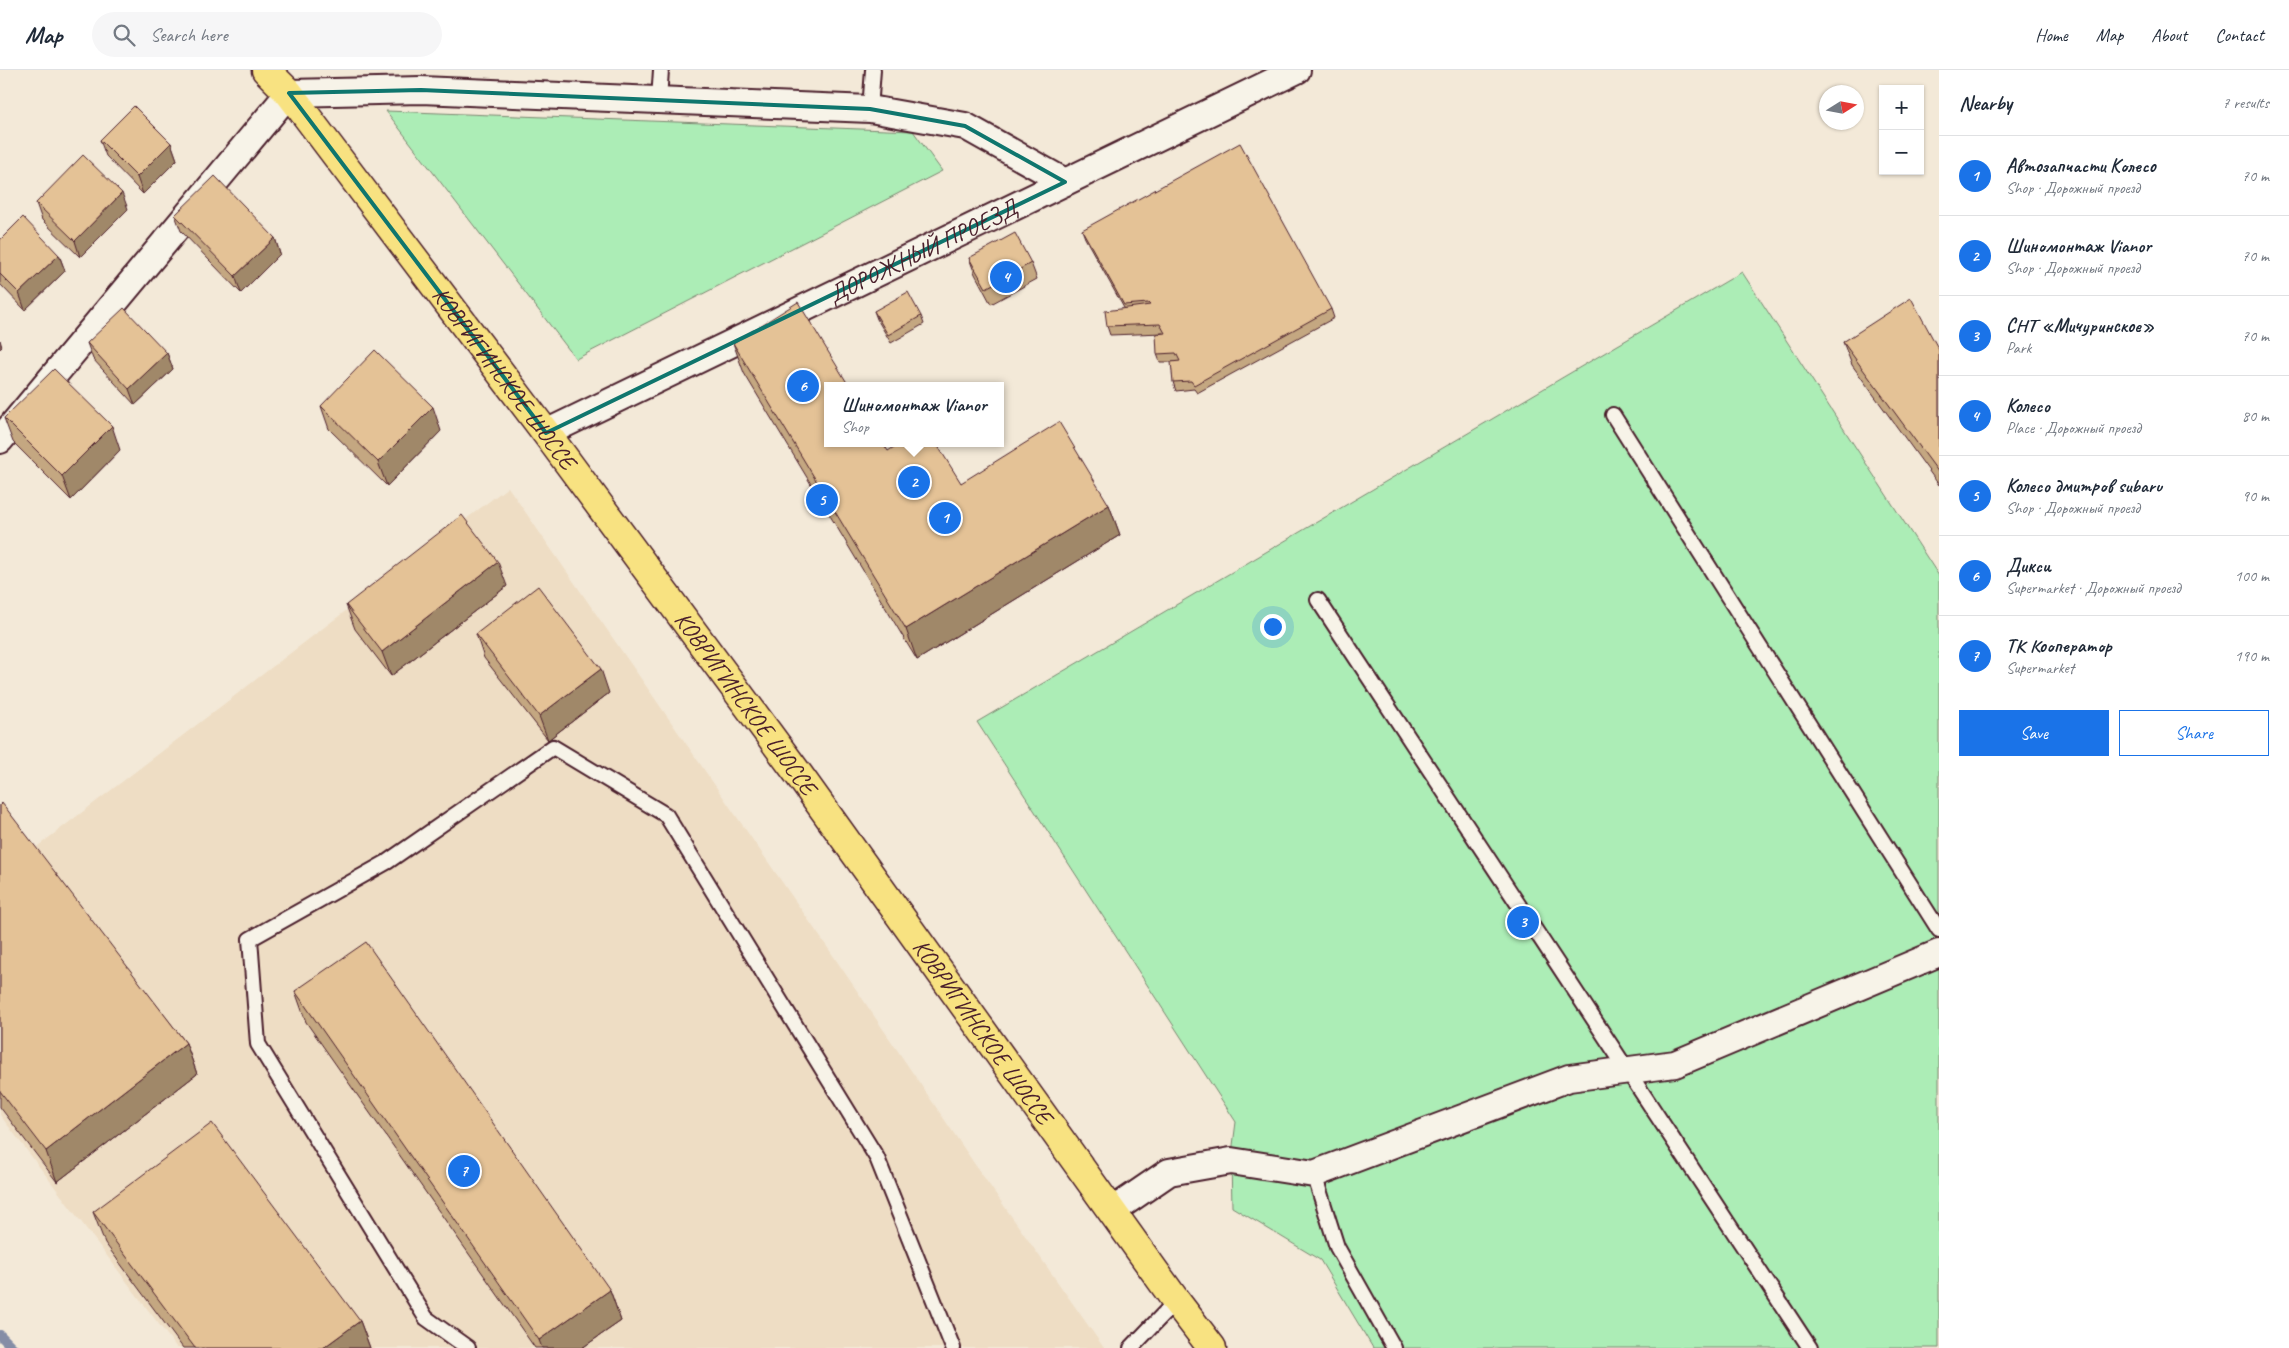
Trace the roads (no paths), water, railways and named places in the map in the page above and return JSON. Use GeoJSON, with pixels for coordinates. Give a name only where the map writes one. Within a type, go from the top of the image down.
{"type":"FeatureCollection","features":[{"type":"Feature","properties":{"kind":"main road","name":"КОВРИГИНСКОЕ ШОССЕ"},"geometry":{"type":"LineString","coordinates":[[266,70],[289,93],[546,433],[799,775],[1176,1301],[1212,1348]]}},
{"type":"Feature","properties":{"kind":"street","name":"ДОРОЖНЫЙ ПРОЕЗД"},"geometry":{"type":"LineString","coordinates":[[546,433],[1297,70]]}},
{"type":"Feature","properties":{"kind":"street"},"geometry":{"type":"LineString","coordinates":[[0,440],[289,93],[421,90],[870,109],[964,126],[1065,182]]}},
{"type":"Feature","properties":{"kind":"street"},"geometry":{"type":"LineString","coordinates":[[1112,1211],[1169,1172],[1231,1161],[1314,1174],[1569,1078],[1675,1064],[1939,953]]}},
{"type":"Feature","properties":{"kind":"lane"},"geometry":{"type":"LineString","coordinates":[[659,100],[661,70]]}},
{"type":"Feature","properties":{"kind":"lane"},"geometry":{"type":"LineString","coordinates":[[870,109],[873,70]]}},
{"type":"Feature","properties":{"kind":"lane"},"geometry":{"type":"LineString","coordinates":[[1613,415],[1939,930]]}},
{"type":"Feature","properties":{"kind":"lane"},"geometry":{"type":"LineString","coordinates":[[1318,600],[1810,1348]]}},
{"type":"Feature","properties":{"kind":"lane"},"geometry":{"type":"LineString","coordinates":[[468,1348],[426,1318],[258,1044],[250,939],[387,862],[553,747],[666,815],[876,1158],[953,1348]]}},
{"type":"Feature","properties":{"kind":"lane"},"geometry":{"type":"LineString","coordinates":[[1314,1174],[1337,1247],[1394,1348]]}},
{"type":"Feature","properties":{"kind":"lane"},"geometry":{"type":"LineString","coordinates":[[1131,1348],[1176,1301]]}},
{"type":"Feature","properties":{"kind":"waterway"},"geometry":{"type":"LineString","coordinates":[[0,1335],[13,1348]]}},
{"type":"Feature","properties":{"kind":"place","name":"Колесо"},"geometry":{"type":"Point","coordinates":[1006,277]}},
{"type":"Feature","properties":{"kind":"place","name":"Дикси"},"geometry":{"type":"Point","coordinates":[803,386]}},
{"type":"Feature","properties":{"kind":"place","name":"Шиномонтаж Vianor"},"geometry":{"type":"Point","coordinates":[914,482]}},
{"type":"Feature","properties":{"kind":"place","name":"Колесо дмитров subaru"},"geometry":{"type":"Point","coordinates":[822,500]}},
{"type":"Feature","properties":{"kind":"place","name":"Автозапчасти Колесо"},"geometry":{"type":"Point","coordinates":[945,518]}},
{"type":"Feature","properties":{"kind":"place","name":"СНТ «Мичуринское»"},"geometry":{"type":"Point","coordinates":[1523,922]}},
{"type":"Feature","properties":{"kind":"place","name":"ТК Кооператор"},"geometry":{"type":"Point","coordinates":[464,1171]}}]}
